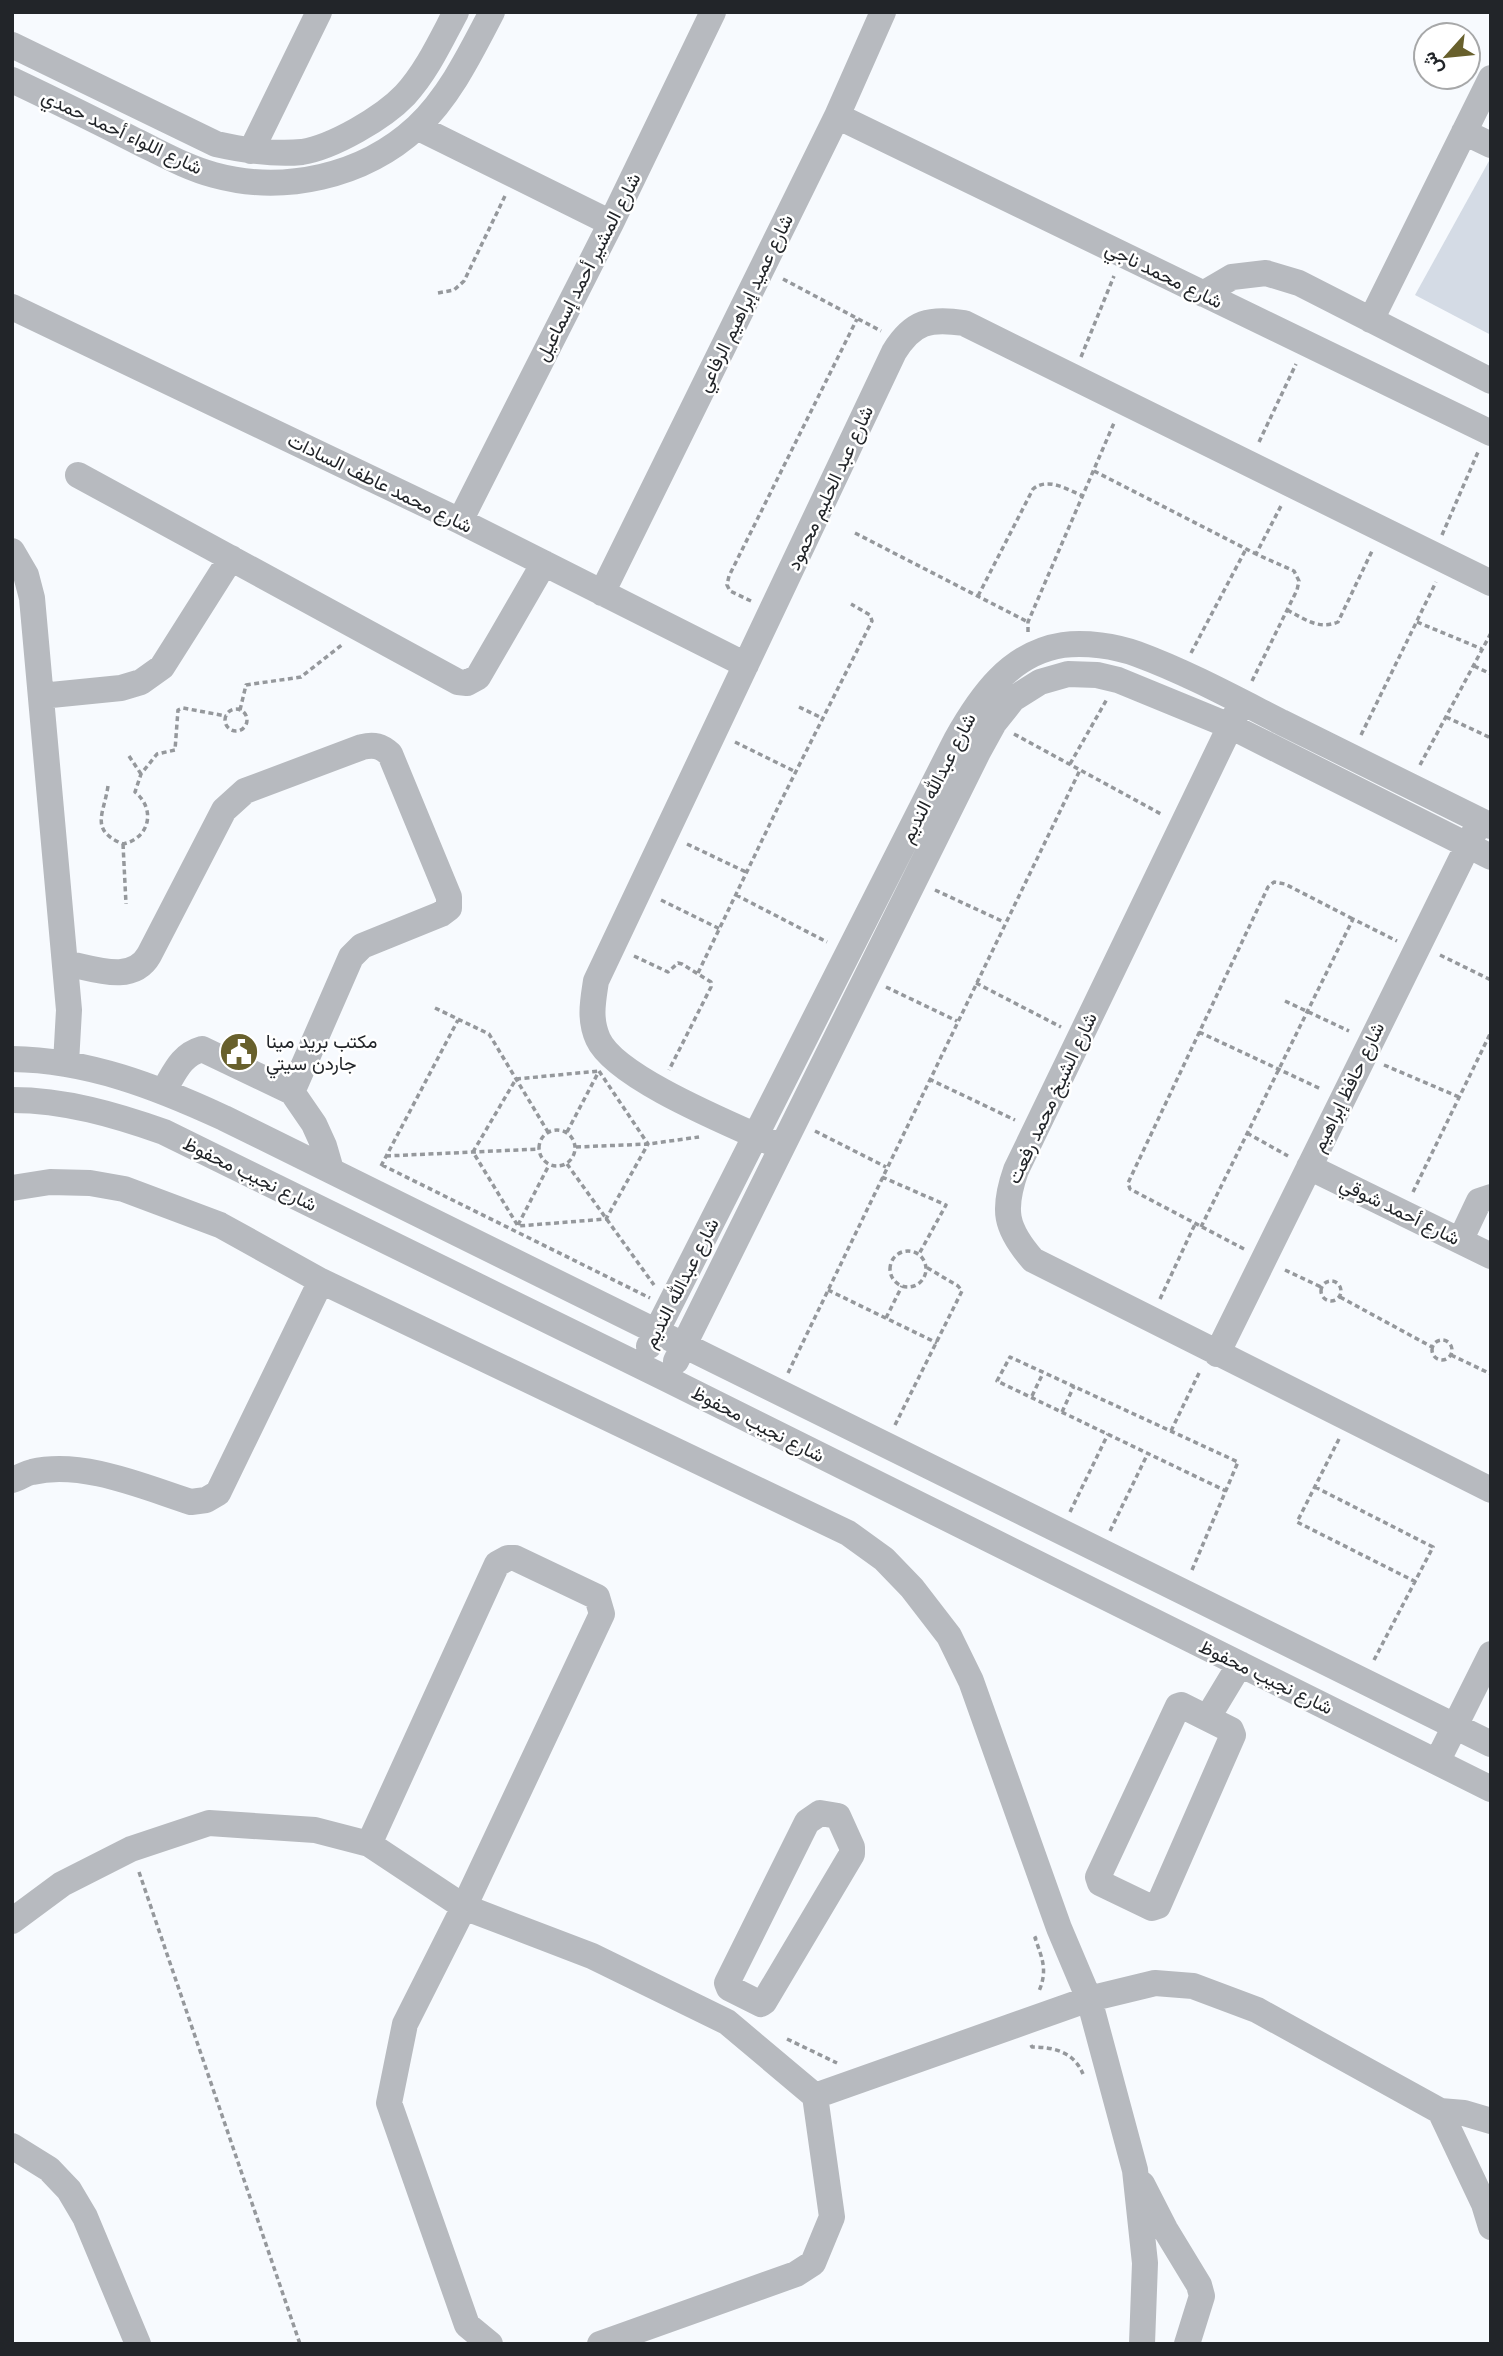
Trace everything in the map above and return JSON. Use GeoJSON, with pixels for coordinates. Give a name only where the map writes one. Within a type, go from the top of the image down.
{"type":"FeatureCollection","features":[{"type":"Feature","properties":{"kind":"street"},"geometry":{"type":"LineString","coordinates":[[251,151],[318,12]]}},
{"type":"Feature","properties":{"kind":"street","name":"شارع اللواء أحمد حمدي"},"geometry":{"type":"LineString","coordinates":[[12,45],[216,144],[251,151],[303,152],[339,139],[374,121],[404,95],[428,64],[456,12]]}},
{"type":"Feature","properties":{"kind":"street","name":"شارع اللواء أحمد حمدي"},"geometry":{"type":"LineString","coordinates":[[12,80],[212,174],[261,184],[311,181],[354,166],[393,145],[417,127],[454,81],[492,12]]}},
{"type":"Feature","properties":{"kind":"street","name":"شارع المشير أحمد إسماعيل"},"geometry":{"type":"LineString","coordinates":[[460,521],[611,223],[713,12]]}},
{"type":"Feature","properties":{"kind":"street","name":"شارع عميد إبراهيم الرفاعي"},"geometry":{"type":"LineString","coordinates":[[602,593],[837,116],[883,12]]}},
{"type":"Feature","properties":{"kind":"street"},"geometry":{"type":"LineString","coordinates":[[1371,320],[1491,78]]}},
{"type":"Feature","properties":{"kind":"street","name":"شارع محمد ناجي"},"geometry":{"type":"LineString","coordinates":[[837,116],[1489,432]]}},
{"type":"Feature","properties":{"kind":"street"},"geometry":{"type":"LineString","coordinates":[[417,127],[611,223]]}},
{"type":"Feature","properties":{"kind":"street"},"geometry":{"type":"LineString","coordinates":[[1464,132],[1491,145]]}},
{"type":"Feature","properties":{"kind":"street"},"geometry":{"type":"LineString","coordinates":[[1203,294],[1233,277],[1266,273],[1299,283],[1491,380]]}},
{"type":"Feature","properties":{"kind":"street","name":"شارع محمد عاطف السادات"},"geometry":{"type":"LineString","coordinates":[[12,307],[460,521],[746,665]]}},
{"type":"Feature","properties":{"kind":"street"},"geometry":{"type":"LineString","coordinates":[[901,340],[917,327],[937,319],[964,323],[1491,583]]}},
{"type":"Feature","properties":{"kind":"street","name":"شارع عبد الحليم محمود"},"geometry":{"type":"LineString","coordinates":[[781,1147],[660,1089],[614,1061],[603,1062],[591,1015],[596,981],[901,340]]}},
{"type":"Feature","properties":{"kind":"street"},"geometry":{"type":"LineString","coordinates":[[78,475],[458,682],[467,682],[478,677],[544,563]]}},
{"type":"Feature","properties":{"kind":"street"},"geometry":{"type":"LineString","coordinates":[[12,551],[26,575],[32,598],[69,1010],[66,1063]]}},
{"type":"Feature","properties":{"kind":"street"},"geometry":{"type":"LineString","coordinates":[[41,696],[121,688],[141,682],[162,667],[231,558]]}},
{"type":"Feature","properties":{"kind":"street","name":"شارع عبدالله النديم"},"geometry":{"type":"LineString","coordinates":[[640,1365],[956,740],[975,706],[997,679],[1028,656],[1063,645],[1101,645],[1136,654],[1241,702],[1486,824]]}},
{"type":"Feature","properties":{"kind":"street","name":"شارع عبدالله النديم"},"geometry":{"type":"LineString","coordinates":[[667,1379],[993,723],[1013,699],[1040,682],[1068,674],[1097,675],[1118,680],[1230,726],[1480,851]]}},
{"type":"Feature","properties":{"kind":"street","name":"شارع الشيخ محمد رفعت"},"geometry":{"type":"LineString","coordinates":[[1241,702],[1035,1130],[1008,1194],[1008,1219],[1017,1242],[1033,1260],[1491,1490]]}},
{"type":"Feature","properties":{"kind":"street"},"geometry":{"type":"LineString","coordinates":[[65,963],[125,973],[139,968],[149,955],[224,810],[237,796],[244,791],[362,747],[370,745],[385,749],[390,754],[449,897],[449,908],[442,914],[362,946],[351,957],[292,1092]]}},
{"type":"Feature","properties":{"kind":"street","name":"شارع حافظ إبراهيم"},"geometry":{"type":"LineString","coordinates":[[1213,1352],[1263,1259],[1418,947],[1480,851],[1486,824]]}},
{"type":"Feature","properties":{"kind":"street"},"geometry":{"type":"LineString","coordinates":[[164,1090],[182,1060],[191,1052],[202,1049],[292,1092],[314,1124],[331,1170]]}},
{"type":"Feature","properties":{"kind":"street","name":"شارع نجيب محفوظ"},"geometry":{"type":"LineString","coordinates":[[12,1059],[66,1063],[164,1090],[1491,1744]]}},
{"type":"Feature","properties":{"kind":"street","name":"شارع نجيب محفوظ"},"geometry":{"type":"LineString","coordinates":[[12,1100],[67,1105],[116,1115],[164,1132],[640,1365],[1491,1789]]}},
{"type":"Feature","properties":{"kind":"street","name":"شارع أحمد شوقي"},"geometry":{"type":"LineString","coordinates":[[1309,1167],[1491,1256]]}},
{"type":"Feature","properties":{"kind":"street"},"geometry":{"type":"LineString","coordinates":[[12,1188],[50,1182],[124,1189],[219,1225],[321,1281],[848,1533],[884,1559],[912,1588],[949,1636],[971,1681],[1059,1928],[1089,1999],[1135,2170],[1145,2263],[1142,2344]]}},
{"type":"Feature","properties":{"kind":"street"},"geometry":{"type":"LineString","coordinates":[[1460,1241],[1479,1201],[1491,1197]]}},
{"type":"Feature","properties":{"kind":"street"},"geometry":{"type":"LineString","coordinates":[[12,1480],[33,1472],[100,1472],[191,1502],[206,1500],[218,1493],[321,1281]]}},
{"type":"Feature","properties":{"kind":"street"},"geometry":{"type":"LineString","coordinates":[[369,1844],[497,1564],[515,1558],[592,1594],[601,1605],[601,1614],[464,1907],[405,2024],[389,2103],[467,2325],[490,2344]]}},
{"type":"Feature","properties":{"kind":"street"},"geometry":{"type":"LineString","coordinates":[[1437,1762],[1491,1654]]}},
{"type":"Feature","properties":{"kind":"street"},"geometry":{"type":"LineString","coordinates":[[1208,1717],[1240,1664]]}},
{"type":"Feature","properties":{"kind":"street"},"geometry":{"type":"LineString","coordinates":[[1178,1706],[1208,1717],[1231,1730],[1233,1735],[1158,1906],[1152,1908],[1100,1883],[1098,1877],[1178,1706]]}},
{"type":"Feature","properties":{"kind":"street"},"geometry":{"type":"LineString","coordinates":[[820,1813],[838,1816],[852,1847],[852,1854],[764,2002],[761,2004],[742,1997],[729,1988],[727,1983],[807,1822],[820,1813]]}},
{"type":"Feature","properties":{"kind":"street"},"geometry":{"type":"LineString","coordinates":[[12,1921],[62,1884],[131,1849],[209,1824],[314,1830],[369,1844],[464,1907],[592,1956],[727,2022],[816,2096],[832,2217],[813,2263],[796,2274],[600,2344]]}},
{"type":"Feature","properties":{"kind":"street"},"geometry":{"type":"LineString","coordinates":[[816,2096],[1089,1999],[1155,1983],[1193,1986],[1257,2010],[1440,2111],[1464,2113],[1491,2121]]}},
{"type":"Feature","properties":{"kind":"street"},"geometry":{"type":"LineString","coordinates":[[727,2022],[742,1997]]}},
{"type":"Feature","properties":{"kind":"street"},"geometry":{"type":"LineString","coordinates":[[1440,2111],[1489,2210]]}},
{"type":"Feature","properties":{"kind":"street"},"geometry":{"type":"LineString","coordinates":[[12,2146],[49,2169],[69,2190],[85,2217],[138,2344]]}},
{"type":"Feature","properties":{"kind":"street"},"geometry":{"type":"LineString","coordinates":[[1135,2170],[1165,2229],[1199,2285],[1202,2296],[1187,2344]]}},
{"type":"Feature","properties":{"kind":"path"},"geometry":{"type":"LineString","coordinates":[[438,293],[454,290],[464,281],[515,176]]}},
{"type":"Feature","properties":{"kind":"path"},"geometry":{"type":"LineString","coordinates":[[1073,377],[1123,255]]}},
{"type":"Feature","properties":{"kind":"path"},"geometry":{"type":"LineString","coordinates":[[762,268],[901,340]]}},
{"type":"Feature","properties":{"kind":"path"},"geometry":{"type":"LineString","coordinates":[[772,611],[730,591],[727,585],[729,576],[857,319]]}},
{"type":"Feature","properties":{"kind":"path"},"geometry":{"type":"LineString","coordinates":[[1249,463],[1305,343]]}},
{"type":"Feature","properties":{"kind":"path"},"geometry":{"type":"LineString","coordinates":[[855,533],[1028,622],[1123,401]]}},
{"type":"Feature","properties":{"kind":"path"},"geometry":{"type":"LineString","coordinates":[[1351,757],[1417,622],[1489,432]]}},
{"type":"Feature","properties":{"kind":"path"},"geometry":{"type":"LineString","coordinates":[[1094,471],[1294,571],[1298,581],[1297,590],[1241,702]]}},
{"type":"Feature","properties":{"kind":"path"},"geometry":{"type":"LineString","coordinates":[[978,596],[1032,489],[1040,483],[1052,483],[1083,496]]}},
{"type":"Feature","properties":{"kind":"path"},"geometry":{"type":"LineString","coordinates":[[1256,554],[1292,484]]}},
{"type":"Feature","properties":{"kind":"path"},"geometry":{"type":"LineString","coordinates":[[1287,610],[1318,626],[1338,622],[1382,529]]}},
{"type":"Feature","properties":{"kind":"path"},"geometry":{"type":"LineString","coordinates":[[1180,674],[1246,549]]}},
{"type":"Feature","properties":{"kind":"path"},"geometry":{"type":"LineString","coordinates":[[698,973],[872,621],[870,615],[852,604]]}},
{"type":"Feature","properties":{"kind":"path"},"geometry":{"type":"LineString","coordinates":[[1417,622],[1482,649]]}},
{"type":"Feature","properties":{"kind":"path"},"geometry":{"type":"LineString","coordinates":[[240,710],[246,685],[301,677],[362,630]]}},
{"type":"Feature","properties":{"kind":"path"},"geometry":{"type":"LineString","coordinates":[[1409,786],[1491,633]]}},
{"type":"Feature","properties":{"kind":"path"},"geometry":{"type":"LineString","coordinates":[[1473,666],[1491,674]]}},
{"type":"Feature","properties":{"kind":"path"},"geometry":{"type":"LineString","coordinates":[[1070,764],[1118,680]]}},
{"type":"Feature","properties":{"kind":"path"},"geometry":{"type":"LineString","coordinates":[[799,707],[823,718]]}},
{"type":"Feature","properties":{"kind":"path"},"geometry":{"type":"LineString","coordinates":[[108,786],[100,817],[106,835],[123,844],[136,841],[146,827],[147,807],[135,792],[141,774],[157,754],[175,750],[178,710],[183,708],[226,716]]}},
{"type":"Feature","properties":{"kind":"path"},"geometry":{"type":"LineString","coordinates":[[231,710],[240,710],[247,719],[245,726],[241,730],[230,729],[225,721],[226,716],[231,710]]}},
{"type":"Feature","properties":{"kind":"path"},"geometry":{"type":"LineString","coordinates":[[1446,717],[1491,738]]}},
{"type":"Feature","properties":{"kind":"path"},"geometry":{"type":"LineString","coordinates":[[993,723],[1182,825]]}},
{"type":"Feature","properties":{"kind":"path"},"geometry":{"type":"LineString","coordinates":[[714,732],[796,772]]}},
{"type":"Feature","properties":{"kind":"path"},"geometry":{"type":"LineString","coordinates":[[129,756],[141,774]]}},
{"type":"Feature","properties":{"kind":"path"},"geometry":{"type":"LineString","coordinates":[[779,1393],[1080,770]]}},
{"type":"Feature","properties":{"kind":"path"},"geometry":{"type":"LineString","coordinates":[[666,834],[747,873]]}},
{"type":"Feature","properties":{"kind":"path"},"geometry":{"type":"LineString","coordinates":[[123,844],[126,904]]}},
{"type":"Feature","properties":{"kind":"path"},"geometry":{"type":"LineString","coordinates":[[914,880],[1005,923]]}},
{"type":"Feature","properties":{"kind":"path"},"geometry":{"type":"LineString","coordinates":[[1321,1287],[1195,1224],[1127,1186],[1268,887],[1274,882],[1285,884],[1353,919],[1491,980]]}},
{"type":"Feature","properties":{"kind":"path"},"geometry":{"type":"LineString","coordinates":[[640,890],[720,929]]}},
{"type":"Feature","properties":{"kind":"path"},"geometry":{"type":"LineString","coordinates":[[736,895],[848,953]]}},
{"type":"Feature","properties":{"kind":"path"},"geometry":{"type":"LineString","coordinates":[[1201,1227],[1353,919]]}},
{"type":"Feature","properties":{"kind":"path"},"geometry":{"type":"LineString","coordinates":[[613,945],[664,971],[672,971],[678,963],[711,982],[711,987],[660,1089]]}},
{"type":"Feature","properties":{"kind":"path"},"geometry":{"type":"LineString","coordinates":[[866,977],[957,1021]]}},
{"type":"Feature","properties":{"kind":"path"},"geometry":{"type":"LineString","coordinates":[[976,983],[1080,1038]]}},
{"type":"Feature","properties":{"kind":"path"},"geometry":{"type":"LineString","coordinates":[[1285,1001],[1459,1097]]}},
{"type":"Feature","properties":{"kind":"path"},"geometry":{"type":"LineString","coordinates":[[435,1008],[489,1034],[548,1132]]}},
{"type":"Feature","properties":{"kind":"path"},"geometry":{"type":"LineString","coordinates":[[369,1189],[458,1020]]}},
{"type":"Feature","properties":{"kind":"path"},"geometry":{"type":"LineString","coordinates":[[1199,1032],[1342,1100]]}},
{"type":"Feature","properties":{"kind":"path"},"geometry":{"type":"LineString","coordinates":[[1403,1213],[1491,1032]]}},
{"type":"Feature","properties":{"kind":"path"},"geometry":{"type":"LineString","coordinates":[[472,1152],[516,1079],[603,1062]]}},
{"type":"Feature","properties":{"kind":"path"},"geometry":{"type":"LineString","coordinates":[[567,1132],[603,1062]]}},
{"type":"Feature","properties":{"kind":"path"},"geometry":{"type":"LineString","coordinates":[[603,1062],[648,1144]]}},
{"type":"Feature","properties":{"kind":"path"},"geometry":{"type":"LineString","coordinates":[[929,1079],[1035,1130]]}},
{"type":"Feature","properties":{"kind":"path"},"geometry":{"type":"LineString","coordinates":[[794,1120],[887,1167]]}},
{"type":"Feature","properties":{"kind":"path"},"geometry":{"type":"LineString","coordinates":[[557,1129],[567,1132],[575,1141],[574,1157],[568,1164],[559,1167],[544,1161],[539,1149],[541,1139],[548,1132],[557,1129]]}},
{"type":"Feature","properties":{"kind":"path"},"geometry":{"type":"LineString","coordinates":[[1247,1133],[1309,1167]]}},
{"type":"Feature","properties":{"kind":"path"},"geometry":{"type":"LineString","coordinates":[[576,1147],[648,1144],[709,1135]]}},
{"type":"Feature","properties":{"kind":"path"},"geometry":{"type":"LineString","coordinates":[[607,1218],[648,1144]]}},
{"type":"Feature","properties":{"kind":"path"},"geometry":{"type":"LineString","coordinates":[[386,1156],[539,1149]]}},
{"type":"Feature","properties":{"kind":"path"},"geometry":{"type":"LineString","coordinates":[[472,1152],[518,1226]]}},
{"type":"Feature","properties":{"kind":"path"},"geometry":{"type":"LineString","coordinates":[[568,1164],[669,1307]]}},
{"type":"Feature","properties":{"kind":"path"},"geometry":{"type":"LineString","coordinates":[[382,1165],[669,1307]]}},
{"type":"Feature","properties":{"kind":"path"},"geometry":{"type":"LineString","coordinates":[[515,1231],[550,1165]]}},
{"type":"Feature","properties":{"kind":"path"},"geometry":{"type":"LineString","coordinates":[[882,1177],[946,1205],[919,1254]]}},
{"type":"Feature","properties":{"kind":"path"},"geometry":{"type":"LineString","coordinates":[[518,1226],[607,1218]]}},
{"type":"Feature","properties":{"kind":"path"},"geometry":{"type":"LineString","coordinates":[[1150,1320],[1195,1224]]}},
{"type":"Feature","properties":{"kind":"path"},"geometry":{"type":"LineString","coordinates":[[884,1446],[962,1292],[958,1286],[926,1267],[919,1254],[907,1251],[895,1255],[890,1266],[892,1278],[902,1286],[911,1287],[925,1276],[926,1267]]}},
{"type":"Feature","properties":{"kind":"path"},"geometry":{"type":"LineString","coordinates":[[1329,1281],[1335,1282],[1341,1291],[1340,1297],[1332,1301],[1324,1299],[1320,1292],[1321,1287],[1329,1281]]}},
{"type":"Feature","properties":{"kind":"path"},"geometry":{"type":"LineString","coordinates":[[886,1318],[902,1286]]}},
{"type":"Feature","properties":{"kind":"path"},"geometry":{"type":"LineString","coordinates":[[828,1290],[937,1343]]}},
{"type":"Feature","properties":{"kind":"path"},"geometry":{"type":"LineString","coordinates":[[1340,1297],[1432,1347]]}},
{"type":"Feature","properties":{"kind":"path"},"geometry":{"type":"LineString","coordinates":[[1447,1340],[1452,1350],[1451,1355],[1444,1360],[1436,1359],[1432,1347],[1435,1341],[1447,1340]]}},
{"type":"Feature","properties":{"kind":"path"},"geometry":{"type":"LineString","coordinates":[[1171,1431],[1213,1352]]}},
{"type":"Feature","properties":{"kind":"path"},"geometry":{"type":"LineString","coordinates":[[1451,1355],[1490,1372]]}},
{"type":"Feature","properties":{"kind":"path"},"geometry":{"type":"LineString","coordinates":[[1182,1592],[1226,1491],[1238,1462],[1010,1357],[997,1381],[1226,1491]]}},
{"type":"Feature","properties":{"kind":"path"},"geometry":{"type":"LineString","coordinates":[[1032,1396],[1043,1372]]}},
{"type":"Feature","properties":{"kind":"path"},"geometry":{"type":"LineString","coordinates":[[1062,1412],[1074,1386]]}},
{"type":"Feature","properties":{"kind":"path"},"geometry":{"type":"LineString","coordinates":[[1349,1419],[1297,1522],[1416,1582]]}},
{"type":"Feature","properties":{"kind":"path"},"geometry":{"type":"LineString","coordinates":[[1060,1532],[1108,1434]]}},
{"type":"Feature","properties":{"kind":"path"},"geometry":{"type":"LineString","coordinates":[[1100,1552],[1148,1453]]}},
{"type":"Feature","properties":{"kind":"path"},"geometry":{"type":"LineString","coordinates":[[1315,1487],[1433,1547],[1363,1681]]}},
{"type":"Feature","properties":{"kind":"path"},"geometry":{"type":"LineString","coordinates":[[131,1849],[300,2344]]}},
{"type":"Feature","properties":{"kind":"path"},"geometry":{"type":"LineString","coordinates":[[1036,1995],[1045,1975],[1045,1964],[1035,1938],[1059,1928]]}},
{"type":"Feature","properties":{"kind":"path"},"geometry":{"type":"LineString","coordinates":[[1023,2022],[1032,2047],[1052,2047],[1066,2054],[1078,2062],[1086,2082]]}},
{"type":"Feature","properties":{"kind":"path"},"geometry":{"type":"LineString","coordinates":[[777,2034],[840,2065]]}},
{"type":"Feature","properties":{"kind":"building"},"geometry":{"type":"Polygon","coordinates":[[[1489,161],[1491,162],[1491,335],[1415,295],[1489,161]]]}},
{"type":"Feature","properties":{"kind":"place","name":"مكتب بريد مينا جاردن سيتي"},"geometry":{"type":"Point","coordinates":[239,1052]}}]}
